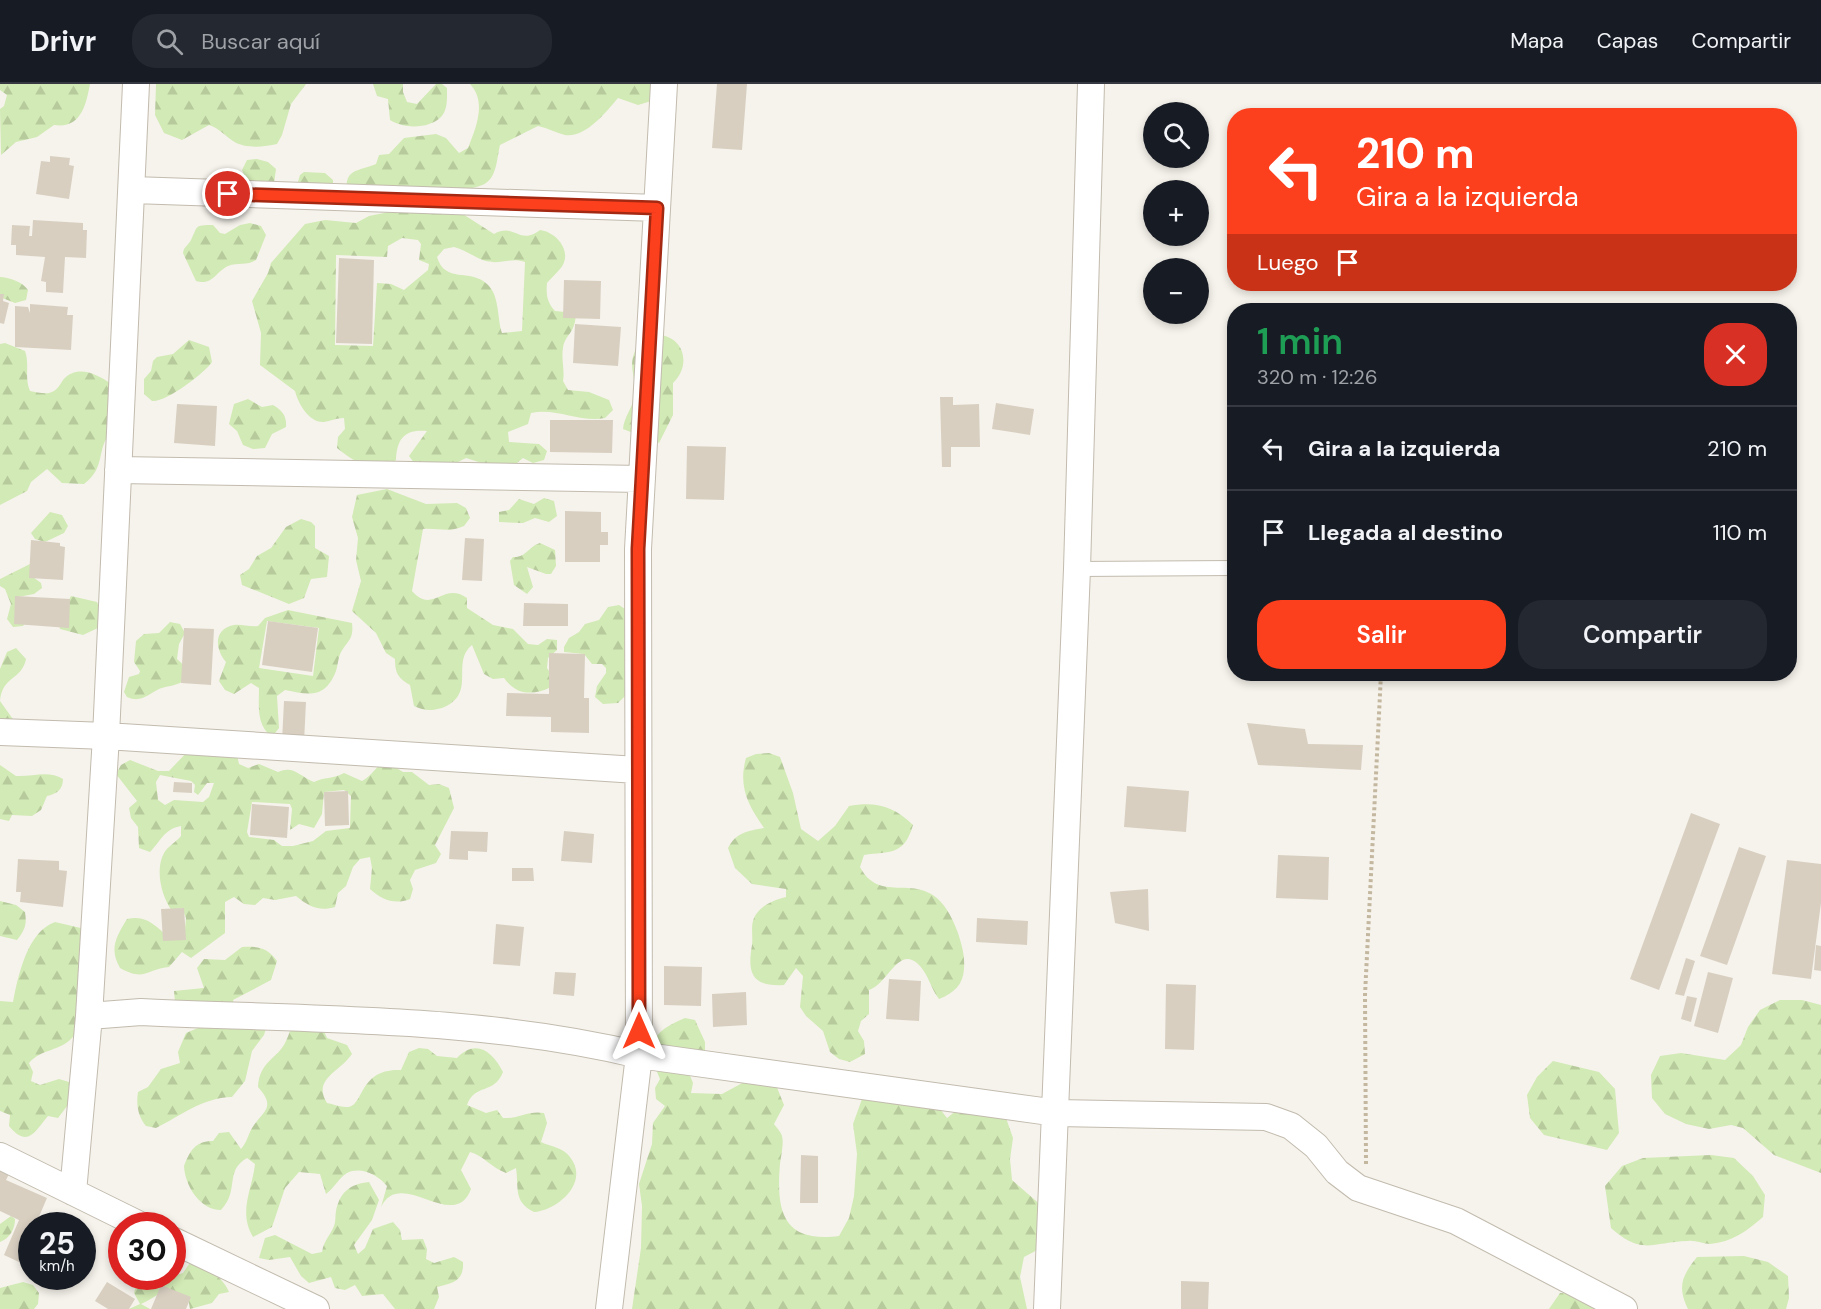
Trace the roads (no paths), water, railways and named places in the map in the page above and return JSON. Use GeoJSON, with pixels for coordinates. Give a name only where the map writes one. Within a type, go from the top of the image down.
{"type":"FeatureCollection","features":[{"type":"Feature","properties":{"kind":"street"},"geometry":{"type":"LineString","coordinates":[[73,1192],[88,1016],[106,736],[133,190],[136,84]]}},
{"type":"Feature","properties":{"kind":"street"},"geometry":{"type":"LineString","coordinates":[[609,1309],[639,1055],[638,549],[664,84]]}},
{"type":"Feature","properties":{"kind":"street"},"geometry":{"type":"LineString","coordinates":[[1047,1309],[1057,1113],[1077,568],[1091,84]]}},
{"type":"Feature","properties":{"kind":"street"},"geometry":{"type":"LineString","coordinates":[[133,190],[657,208]]}},
{"type":"Feature","properties":{"kind":"street"},"geometry":{"type":"LineString","coordinates":[[118,470],[642,479]]}},
{"type":"Feature","properties":{"kind":"street"},"geometry":{"type":"LineString","coordinates":[[0,732],[106,736],[637,770]]}},
{"type":"Feature","properties":{"kind":"street"},"geometry":{"type":"LineString","coordinates":[[88,1016],[141,1012],[491,1029],[579,1040],[639,1055],[1057,1113],[1266,1117],[1290,1126],[1316,1146],[1337,1172],[1366,1191],[1456,1221],[1624,1309]]}},
{"type":"Feature","properties":{"kind":"street"},"geometry":{"type":"LineString","coordinates":[[0,1156],[114,1212]]}},
{"type":"Feature","properties":{"kind":"street"},"geometry":{"type":"LineString","coordinates":[[186,1248],[275,1301],[316,1309]]}},
{"type":"Feature","properties":{"kind":"lane"},"geometry":{"type":"LineString","coordinates":[[1077,568],[1227,568]]}}]}
